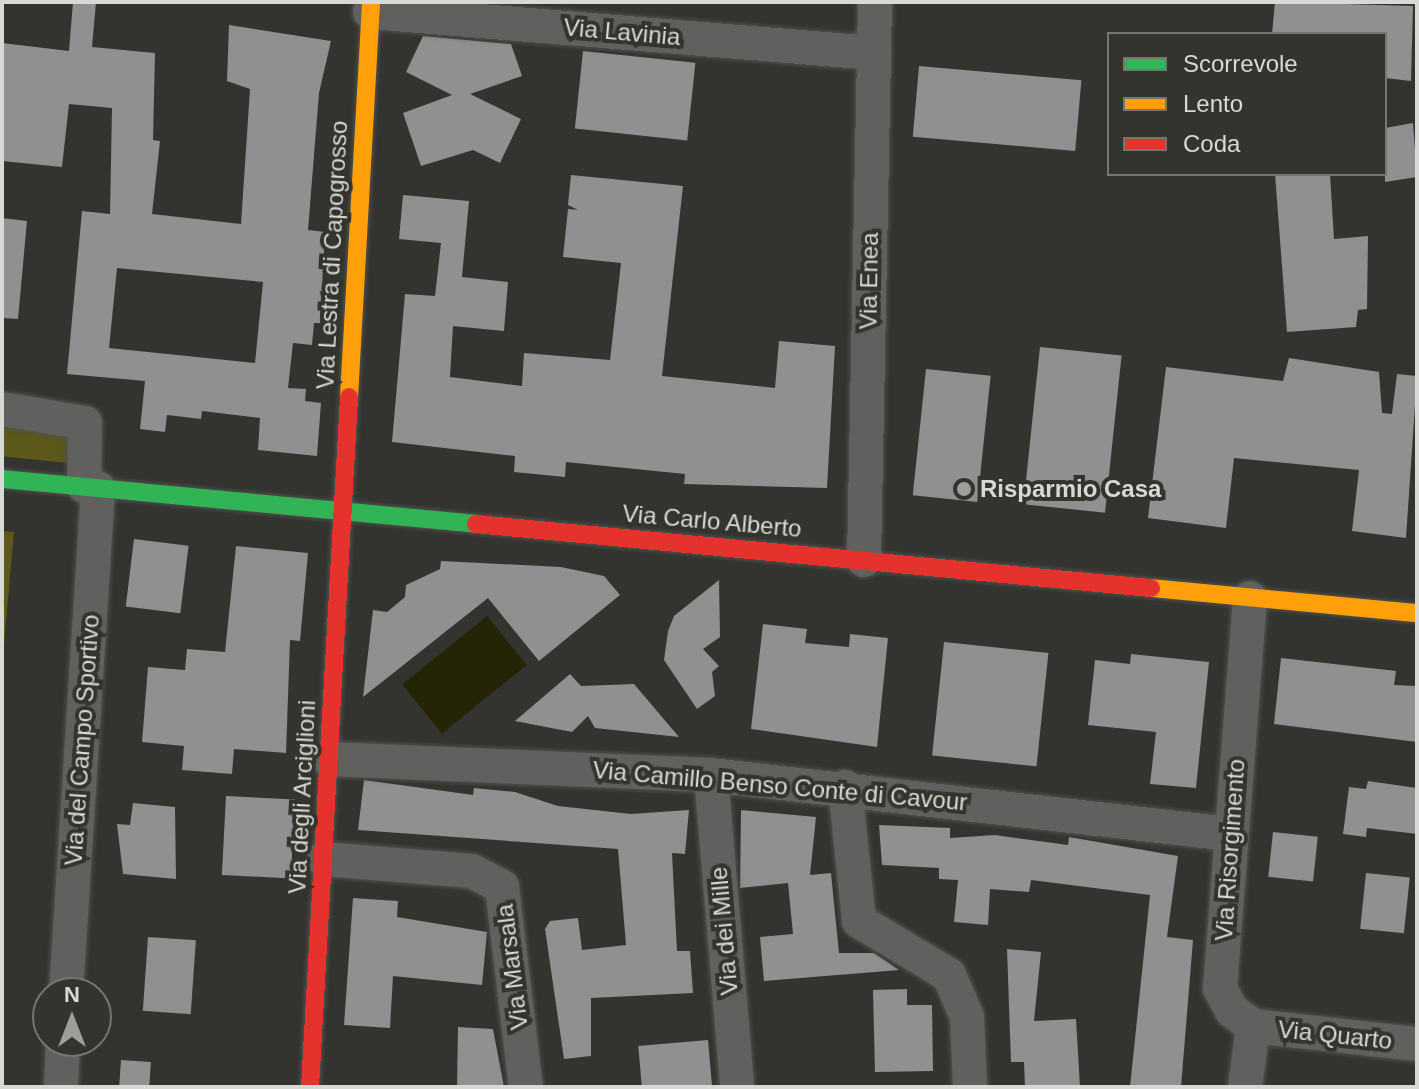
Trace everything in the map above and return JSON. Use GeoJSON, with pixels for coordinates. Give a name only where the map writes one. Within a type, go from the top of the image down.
{"type":"FeatureCollection","features":[{"type":"Feature","properties":{"kind":"street","name":"Via Enea"},"geometry":{"type":"LineString","coordinates":[[864,560],[875,2]]}},
{"type":"Feature","properties":{"kind":"street","name":"Via Lavinia"},"geometry":{"type":"LineString","coordinates":[[370,7],[874,53]]}},
{"type":"Feature","properties":{"kind":"street","name":"Via Lestra di Capogrosso"},"geometry":{"type":"LineString","coordinates":[[342,511],[370,7]]}},
{"type":"Feature","properties":{"kind":"street","name":"Via del Campo Sportivo"},"geometry":{"type":"LineString","coordinates":[[2,409],[85,423],[91,487],[67,977]]}},
{"type":"Feature","properties":{"kind":"street","name":"Via Carlo Alberto"},"geometry":{"type":"LineString","coordinates":[[2,479],[1417,613]]}},
{"type":"Feature","properties":{"kind":"street","name":"Via degli Arciglioni"},"geometry":{"type":"LineString","coordinates":[[310,1087],[342,511]]}},
{"type":"Feature","properties":{"kind":"street","name":"Via Risorgimento"},"geometry":{"type":"LineString","coordinates":[[1250,598],[1220,988],[1232,1011],[1253,1026]]}},
{"type":"Feature","properties":{"kind":"street","name":"Via Camillo Benso Conte di Cavour"},"geometry":{"type":"LineString","coordinates":[[328,759],[711,775],[845,787],[1230,834]]}},
{"type":"Feature","properties":{"kind":"street","name":"Via dei Mille"},"geometry":{"type":"LineString","coordinates":[[711,775],[737,1087]]}},
{"type":"Feature","properties":{"kind":"street"},"geometry":{"type":"LineString","coordinates":[[845,787],[859,921],[949,975],[967,1017],[970,1087]]}},
{"type":"Feature","properties":{"kind":"street","name":"Via Marsala"},"geometry":{"type":"LineString","coordinates":[[323,859],[472,871],[502,887],[526,1087]]}},
{"type":"Feature","properties":{"kind":"street"},"geometry":{"type":"LineString","coordinates":[[1245,1087],[1253,1026]]}},
{"type":"Feature","properties":{"kind":"street","name":"Via Quarto"},"geometry":{"type":"LineString","coordinates":[[1253,1026],[1417,1044]]}},
{"type":"Feature","properties":{"kind":"street"},"geometry":{"type":"LineString","coordinates":[[61,1087],[62,1057]]}},
{"type":"Feature","properties":{"kind":"shaded area"},"geometry":{"type":"Polygon","coordinates":[[[2,420],[74,428],[70,463],[2,456],[2,420]]]}},
{"type":"Feature","properties":{"kind":"shaded area"},"geometry":{"type":"Polygon","coordinates":[[[2,531],[14,532],[2,667],[2,531]]]}},
{"type":"Feature","properties":{"kind":"shaded area"},"geometry":{"type":"Polygon","coordinates":[[[487,616],[527,665],[442,734],[402,685],[487,616]]]}},
{"type":"Feature","properties":{"kind":"building"},"geometry":{"type":"Polygon","coordinates":[[[73,2],[96,2],[92,47],[155,53],[153,140],[160,141],[152,214],[241,224],[250,89],[227,81],[229,25],[331,41],[319,93],[308,230],[325,232],[320,323],[314,323],[312,345],[293,343],[288,388],[306,389],[305,401],[321,403],[317,456],[258,450],[260,418],[202,411],[201,419],[167,415],[165,432],[140,429],[145,381],[67,374],[82,211],[110,214],[112,108],[69,104],[62,167],[2,161],[2,43],[69,51],[73,2]],[[117,268],[109,348],[255,363],[263,282],[117,268]]]}},
{"type":"Feature","properties":{"kind":"building"},"geometry":{"type":"Polygon","coordinates":[[[1275,2],[1413,6],[1411,81],[1387,78],[1387,32],[1272,32],[1275,2]]]}},
{"type":"Feature","properties":{"kind":"building"},"geometry":{"type":"Polygon","coordinates":[[[423,36],[511,44],[522,76],[470,94],[521,119],[500,163],[473,150],[421,166],[403,113],[452,95],[406,72],[423,36]]]}},
{"type":"Feature","properties":{"kind":"building"},"geometry":{"type":"Polygon","coordinates":[[[583,51],[695,63],[687,140],[575,129],[583,51]]]}},
{"type":"Feature","properties":{"kind":"building"},"geometry":{"type":"Polygon","coordinates":[[[919,66],[1081,80],[1075,151],[913,137],[919,66]]]}},
{"type":"Feature","properties":{"kind":"building"},"geometry":{"type":"Polygon","coordinates":[[[1413,123],[1417,177],[1385,182],[1387,128],[1413,123]]]}},
{"type":"Feature","properties":{"kind":"building"},"geometry":{"type":"Polygon","coordinates":[[[571,175],[683,186],[662,376],[775,388],[779,341],[835,346],[827,488],[684,484],[685,474],[566,462],[565,477],[514,472],[515,456],[392,442],[405,294],[435,296],[441,243],[399,239],[403,195],[469,201],[462,277],[508,282],[504,331],[453,326],[450,377],[522,386],[524,353],[610,360],[621,263],[563,257],[568,209],[578,210],[568,205],[571,175]]]}},
{"type":"Feature","properties":{"kind":"building"},"geometry":{"type":"Polygon","coordinates":[[[1275,176],[1330,176],[1334,239],[1368,236],[1367,309],[1358,310],[1356,327],[1287,332],[1275,176]]]}},
{"type":"Feature","properties":{"kind":"building"},"geometry":{"type":"Polygon","coordinates":[[[2,218],[27,221],[18,319],[2,318],[2,218]]]}},
{"type":"Feature","properties":{"kind":"building"},"geometry":{"type":"Polygon","coordinates":[[[1040,347],[1122,356],[1105,513],[1023,504],[1040,347]]]}},
{"type":"Feature","properties":{"kind":"building"},"geometry":{"type":"Polygon","coordinates":[[[1289,358],[1379,372],[1382,413],[1392,414],[1397,374],[1417,376],[1406,538],[1352,531],[1359,470],[1234,458],[1226,528],[1148,518],[1166,367],[1283,381],[1289,358]]]}},
{"type":"Feature","properties":{"kind":"building"},"geometry":{"type":"Polygon","coordinates":[[[926,369],[991,376],[977,502],[913,495],[926,369]]]}},
{"type":"Feature","properties":{"kind":"building"},"geometry":{"type":"Polygon","coordinates":[[[134,539],[189,546],[180,613],[126,606],[134,539]]]}},
{"type":"Feature","properties":{"kind":"building"},"geometry":{"type":"Polygon","coordinates":[[[236,546],[308,553],[300,641],[290,640],[286,753],[234,749],[232,774],[182,770],[184,746],[142,742],[148,667],[185,670],[187,649],[225,652],[236,546]]]}},
{"type":"Feature","properties":{"kind":"building"},"geometry":{"type":"Polygon","coordinates":[[[441,561],[561,567],[604,576],[620,595],[539,661],[488,598],[363,697],[373,610],[387,612],[405,597],[406,585],[440,569],[441,561]]]}},
{"type":"Feature","properties":{"kind":"building"},"geometry":{"type":"Polygon","coordinates":[[[719,580],[720,637],[703,649],[719,666],[712,672],[715,696],[697,709],[664,660],[668,631],[674,616],[719,580]]]}},
{"type":"Feature","properties":{"kind":"building"},"geometry":{"type":"Polygon","coordinates":[[[763,624],[807,629],[805,643],[849,647],[850,634],[888,638],[877,747],[751,729],[763,624]]]}},
{"type":"Feature","properties":{"kind":"building"},"geometry":{"type":"Polygon","coordinates":[[[944,642],[1048,653],[1037,766],[932,755],[944,642]]]}},
{"type":"Feature","properties":{"kind":"building"},"geometry":{"type":"Polygon","coordinates":[[[1131,654],[1209,662],[1196,788],[1150,784],[1156,732],[1088,725],[1095,660],[1130,664],[1131,654]]]}},
{"type":"Feature","properties":{"kind":"building"},"geometry":{"type":"Polygon","coordinates":[[[1281,658],[1396,671],[1394,685],[1417,686],[1417,742],[1274,724],[1281,658]]]}},
{"type":"Feature","properties":{"kind":"building"},"geometry":{"type":"Polygon","coordinates":[[[570,674],[581,686],[634,684],[679,737],[595,728],[588,716],[572,732],[515,721],[570,674]]]}},
{"type":"Feature","properties":{"kind":"building"},"geometry":{"type":"Polygon","coordinates":[[[364,780],[473,795],[474,788],[515,792],[558,806],[631,814],[689,810],[685,854],[672,853],[677,951],[690,951],[693,993],[591,998],[591,1056],[564,1059],[545,929],[550,921],[578,918],[582,950],[626,945],[618,849],[358,830],[364,780]]]}},
{"type":"Feature","properties":{"kind":"building"},"geometry":{"type":"Polygon","coordinates":[[[1368,781],[1417,788],[1417,834],[1367,828],[1366,837],[1343,834],[1349,787],[1366,789],[1368,781]]]}},
{"type":"Feature","properties":{"kind":"building"},"geometry":{"type":"Polygon","coordinates":[[[226,796],[295,800],[291,879],[222,875],[226,796]]]}},
{"type":"Feature","properties":{"kind":"building"},"geometry":{"type":"Polygon","coordinates":[[[133,803],[175,807],[176,879],[123,874],[117,824],[130,825],[133,803]]]}},
{"type":"Feature","properties":{"kind":"building"},"geometry":{"type":"Polygon","coordinates":[[[741,810],[816,817],[810,875],[831,873],[839,953],[874,953],[899,970],[764,981],[760,937],[793,934],[788,883],[740,888],[741,810]]]}},
{"type":"Feature","properties":{"kind":"building"},"geometry":{"type":"Polygon","coordinates":[[[879,825],[950,828],[950,838],[995,835],[1068,845],[1069,837],[1178,856],[1167,937],[1193,940],[1181,1087],[1130,1087],[1150,895],[1031,880],[1029,892],[990,889],[988,925],[954,922],[958,880],[939,879],[939,868],[882,865],[879,825]]]}},
{"type":"Feature","properties":{"kind":"building"},"geometry":{"type":"Polygon","coordinates":[[[1273,832],[1318,837],[1313,881],[1268,877],[1273,832]]]}},
{"type":"Feature","properties":{"kind":"building"},"geometry":{"type":"Polygon","coordinates":[[[1366,873],[1410,878],[1404,933],[1360,929],[1366,873]]]}},
{"type":"Feature","properties":{"kind":"building"},"geometry":{"type":"Polygon","coordinates":[[[353,898],[398,901],[397,917],[487,932],[482,985],[393,976],[390,1028],[344,1025],[353,898]]]}},
{"type":"Feature","properties":{"kind":"building"},"geometry":{"type":"Polygon","coordinates":[[[148,937],[196,940],[191,1014],[143,1011],[148,937]]]}},
{"type":"Feature","properties":{"kind":"building"},"geometry":{"type":"Polygon","coordinates":[[[1007,949],[1041,952],[1034,1021],[1076,1019],[1080,1087],[1025,1087],[1024,1062],[1011,1062],[1007,949]]]}},
{"type":"Feature","properties":{"kind":"building"},"geometry":{"type":"Polygon","coordinates":[[[907,989],[907,1005],[932,1005],[933,1071],[875,1072],[873,990],[907,989]]]}},
{"type":"Feature","properties":{"kind":"building"},"geometry":{"type":"Polygon","coordinates":[[[458,1027],[493,1029],[504,1087],[457,1087],[458,1027]]]}},
{"type":"Feature","properties":{"kind":"building"},"geometry":{"type":"Polygon","coordinates":[[[708,1040],[712,1087],[642,1087],[638,1046],[708,1040]]]}},
{"type":"Feature","properties":{"kind":"building"},"geometry":{"type":"Polygon","coordinates":[[[121,1060],[151,1062],[149,1087],[119,1087],[121,1060]]]}},
{"type":"Feature","properties":{"kind":"traffic: fast"},"geometry":{"type":"LineString","coordinates":[[2,479],[476,524]]}},
{"type":"Feature","properties":{"kind":"traffic: slow"},"geometry":{"type":"LineString","coordinates":[[349,397],[371,2]]}},
{"type":"Feature","properties":{"kind":"traffic: slow"},"geometry":{"type":"LineString","coordinates":[[1151,588],[1417,613]]}},
{"type":"Feature","properties":{"kind":"traffic: jam"},"geometry":{"type":"LineString","coordinates":[[310,1087],[349,397]]}},
{"type":"Feature","properties":{"kind":"traffic: jam"},"geometry":{"type":"LineString","coordinates":[[476,524],[1151,588]]}},
{"type":"Feature","properties":{"kind":"place","name":"Risparmio Casa"},"geometry":{"type":"Point","coordinates":[964,489]}}]}
